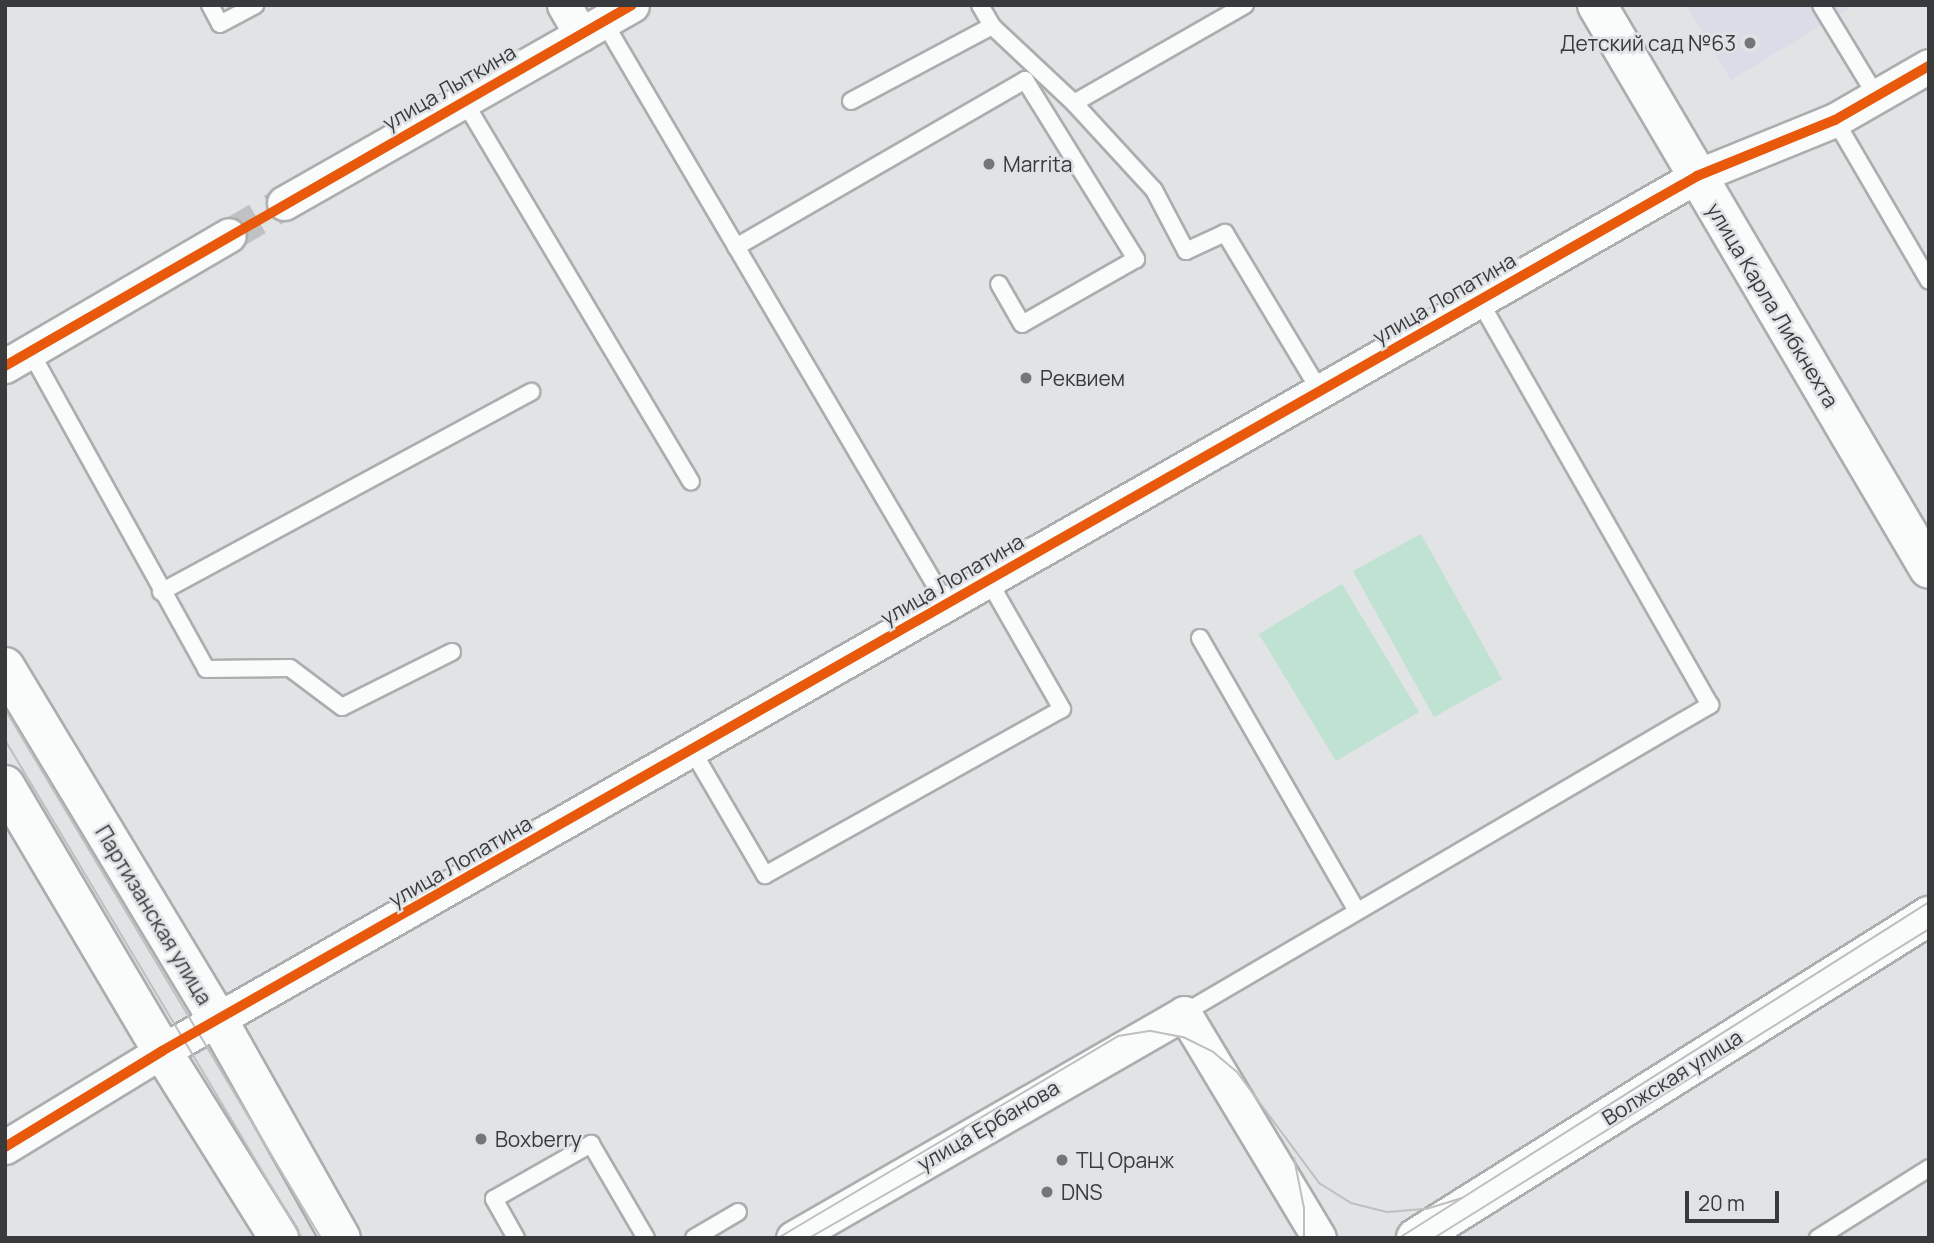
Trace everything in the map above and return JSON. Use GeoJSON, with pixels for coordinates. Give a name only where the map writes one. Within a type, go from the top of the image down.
{"type":"FeatureCollection","features":[{"type":"Feature","properties":{"kind":"street"},"geometry":{"type":"LineString","coordinates":[[564,5],[592,28]]}},
{"type":"Feature","properties":{"kind":"street","name":"улица Лыткина"},"geometry":{"type":"LineString","coordinates":[[284,203],[632,5]]}},
{"type":"Feature","properties":{"kind":"street","name":"улица Карла Либкнехта"},"geometry":{"type":"LineString","coordinates":[[1597,5],[1929,569]]}},
{"type":"Feature","properties":{"kind":"street","name":"улица Лопатина"},"geometry":{"type":"LineString","coordinates":[[5,1147],[162,1051],[1697,176],[1835,120],[1929,66]]}},
{"type":"Feature","properties":{"kind":"street"},"geometry":{"type":"LineString","coordinates":[[18,359],[229,235]]}},
{"type":"Feature","properties":{"kind":"street","name":"Партизанская улица"},"geometry":{"type":"LineString","coordinates":[[5,667],[218,1020],[341,1238]]}},
{"type":"Feature","properties":{"kind":"street"},"geometry":{"type":"LineString","coordinates":[[5,785],[162,1051],[279,1238]]}},
{"type":"Feature","properties":{"kind":"street","name":"Волжская улица"},"geometry":{"type":"LineString","coordinates":[[1416,1238],[1929,916]]}},
{"type":"Feature","properties":{"kind":"street"},"geometry":{"type":"LineString","coordinates":[[1184,1013],[1319,1238]]}},
{"type":"Feature","properties":{"kind":"street","name":"улица Ербанова"},"geometry":{"type":"LineString","coordinates":[[793,1238],[1184,1013]]}},
{"type":"Feature","properties":{"kind":"lane"},"geometry":{"type":"LineString","coordinates":[[210,5],[220,24],[255,5]]}},
{"type":"Feature","properties":{"kind":"lane"},"geometry":{"type":"LineString","coordinates":[[980,5],[992,26],[1074,103],[1154,190],[1186,251],[1225,233],[1320,391]]}},
{"type":"Feature","properties":{"kind":"lane"},"geometry":{"type":"LineString","coordinates":[[1074,103],[1245,5]]}},
{"type":"Feature","properties":{"kind":"lane"},"geometry":{"type":"LineString","coordinates":[[1821,5],[1877,97]]}},
{"type":"Feature","properties":{"kind":"lane"},"geometry":{"type":"LineString","coordinates":[[851,102],[992,26]]}},
{"type":"Feature","properties":{"kind":"lane"},"geometry":{"type":"LineString","coordinates":[[592,28],[736,247],[947,605]]}},
{"type":"Feature","properties":{"kind":"lane"},"geometry":{"type":"LineString","coordinates":[[736,247],[1025,80],[1136,259],[1022,324],[999,284]]}},
{"type":"Feature","properties":{"kind":"lane"},"geometry":{"type":"LineString","coordinates":[[464,101],[691,482]]}},
{"type":"Feature","properties":{"kind":"lane"},"geometry":{"type":"LineString","coordinates":[[1835,120],[1929,281]]}},
{"type":"Feature","properties":{"kind":"lane"},"geometry":{"type":"LineString","coordinates":[[1184,1013],[1710,705],[1479,300]]}},
{"type":"Feature","properties":{"kind":"lane"},"geometry":{"type":"LineString","coordinates":[[18,359],[162,592],[206,669],[290,668],[342,707],[452,652]]}},
{"type":"Feature","properties":{"kind":"lane"},"geometry":{"type":"LineString","coordinates":[[162,592],[531,392]]}},
{"type":"Feature","properties":{"kind":"lane"},"geometry":{"type":"LineString","coordinates":[[692,750],[765,876],[1062,709],[988,580]]}},
{"type":"Feature","properties":{"kind":"lane"},"geometry":{"type":"LineString","coordinates":[[1200,638],[1357,911]]}},
{"type":"Feature","properties":{"kind":"lane"},"geometry":{"type":"LineString","coordinates":[[516,1238],[494,1199],[591,1143],[646,1238]]}},
{"type":"Feature","properties":{"kind":"lane"},"geometry":{"type":"LineString","coordinates":[[1818,1238],[1929,1168]]}},
{"type":"Feature","properties":{"kind":"lane"},"geometry":{"type":"LineString","coordinates":[[694,1238],[738,1212]]}},
{"type":"Feature","properties":{"kind":"shaded area","name":"Детский сад №63"},"geometry":{"type":"Polygon","coordinates":[[[1686,5],[1855,5],[1731,80],[1686,5]]]}},
{"type":"Feature","properties":{"kind":"green space"},"geometry":{"type":"Polygon","coordinates":[[[1421,534],[1502,679],[1434,717],[1353,571],[1421,534]]]}},
{"type":"Feature","properties":{"kind":"green space"},"geometry":{"type":"Polygon","coordinates":[[[1342,584],[1419,712],[1336,761],[1259,634],[1342,584]]]}},
{"type":"Feature","properties":{"kind":"tunnel"},"geometry":{"type":"LineString","coordinates":[[229,235],[284,203]]}},
{"type":"Feature","properties":{"kind":"tram line"},"geometry":{"type":"LineString","coordinates":[[5,709],[321,1238]]}},
{"type":"Feature","properties":{"kind":"tram line"},"geometry":{"type":"LineString","coordinates":[[5,740],[302,1238]]}},
{"type":"Feature","properties":{"kind":"tram line"},"geometry":{"type":"LineString","coordinates":[[1399,1238],[1929,902]]}},
{"type":"Feature","properties":{"kind":"tram line"},"geometry":{"type":"LineString","coordinates":[[1434,1238],[1929,929]]}},
{"type":"Feature","properties":{"kind":"tram line"},"geometry":{"type":"LineString","coordinates":[[778,1238],[1118,1036],[1151,1031],[1183,1037],[1212,1051],[1237,1072],[1319,1183],[1351,1203],[1388,1212],[1426,1209],[1461,1198]]}},
{"type":"Feature","properties":{"kind":"tram line"},"geometry":{"type":"LineString","coordinates":[[809,1238],[951,1157],[964,1128]]}},
{"type":"Feature","properties":{"kind":"tram line"},"geometry":{"type":"LineString","coordinates":[[1294,1158],[1304,1208],[1304,1238]]}},
{"type":"Feature","properties":{"kind":"cycle path"},"geometry":{"type":"LineString","coordinates":[[5,366],[632,5]]}},
{"type":"Feature","properties":{"kind":"cycle path"},"geometry":{"type":"LineString","coordinates":[[5,1147],[162,1051],[1697,176],[1835,120],[1929,66]]}},
{"type":"Feature","properties":{"kind":"place","name":"Детский сад №63"},"geometry":{"type":"Point","coordinates":[1750,43]}},
{"type":"Feature","properties":{"kind":"place","name":"Marrita"},"geometry":{"type":"Point","coordinates":[989,164]}},
{"type":"Feature","properties":{"kind":"place","name":"Реквием"},"geometry":{"type":"Point","coordinates":[1026,378]}},
{"type":"Feature","properties":{"kind":"place","name":"Boxberry"},"geometry":{"type":"Point","coordinates":[481,1139]}},
{"type":"Feature","properties":{"kind":"place","name":"ТЦ Оранж"},"geometry":{"type":"Point","coordinates":[1062,1160]}},
{"type":"Feature","properties":{"kind":"place","name":"DNS"},"geometry":{"type":"Point","coordinates":[1047,1192]}}]}
